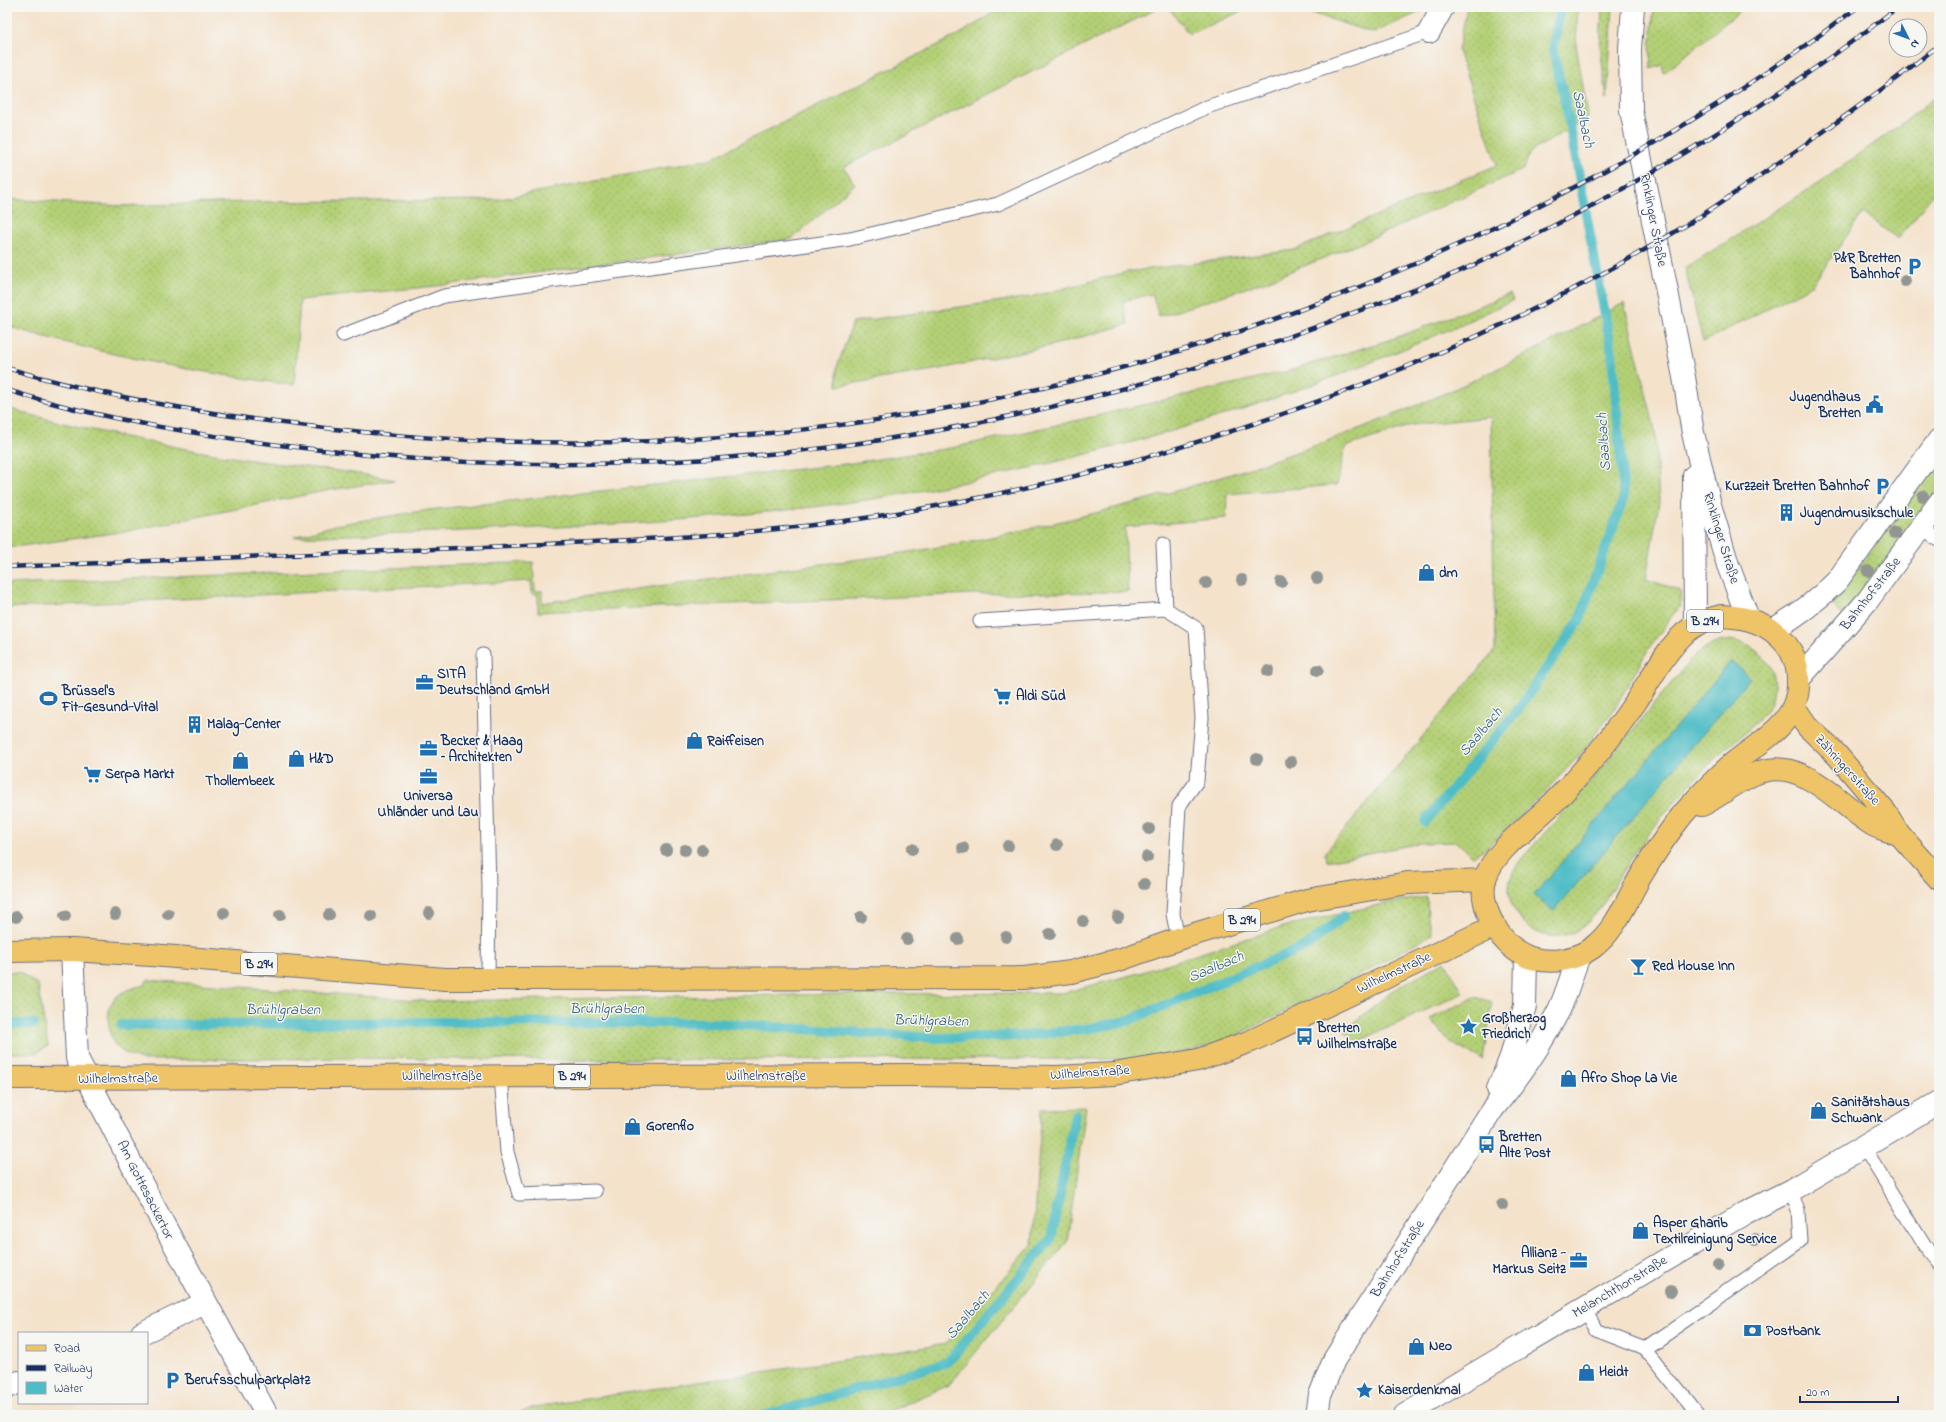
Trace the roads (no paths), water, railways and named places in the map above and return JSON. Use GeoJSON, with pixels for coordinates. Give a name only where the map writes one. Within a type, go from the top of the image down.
{"type":"FeatureCollection","features":[{"type":"Feature","properties":{"kind":"main road","name":"B 294"},"geometry":{"type":"LineString","coordinates":[[1721,616],[1748,618],[1772,630],[1790,649],[1797,666],[1798,693],[1794,707],[1786,722],[1773,734],[1730,767],[1683,815],[1639,878],[1616,923],[1604,938],[1579,956],[1550,961],[1526,957],[1514,949],[1495,926],[1484,902],[1485,880],[1492,864],[1504,850],[1568,789],[1593,760],[1617,729],[1671,648],[1695,625],[1721,616]]}},
{"type":"Feature","properties":{"kind":"main road","name":"Zähringerstraße"},"geometry":{"type":"LineString","coordinates":[[1794,707],[1807,726],[1837,755],[1886,813],[1899,834],[1939,879]]}},
{"type":"Feature","properties":{"kind":"main road","name":"Zähringerstraße"},"geometry":{"type":"LineString","coordinates":[[1683,815],[1753,774],[1773,769],[1787,769],[1813,780],[1873,825],[1899,834]]}},
{"type":"Feature","properties":{"kind":"main road","name":"B 294"},"geometry":{"type":"LineString","coordinates":[[7,951],[72,950],[151,954],[445,979],[1024,978],[1071,972],[1122,959],[1178,939],[1307,900],[1408,883],[1485,880]]}},
{"type":"Feature","properties":{"kind":"main road","name":"Wilhelmstraße"},"geometry":{"type":"LineString","coordinates":[[7,1078],[88,1079],[912,1075],[1056,1077],[1114,1074],[1198,1060],[1251,1041],[1495,926]]}},
{"type":"Feature","properties":{"kind":"street"},"geometry":{"type":"LineString","coordinates":[[1429,32],[1443,7]]}},
{"type":"Feature","properties":{"kind":"street","name":"Rinklinger Straße"},"geometry":{"type":"LineString","coordinates":[[1633,7],[1630,48],[1631,110],[1684,377],[1693,432],[1710,505],[1728,565],[1748,618]]}},
{"type":"Feature","properties":{"kind":"street","name":"Rinklinger Straße"},"geometry":{"type":"LineString","coordinates":[[1693,432],[1695,625]]}},
{"type":"Feature","properties":{"kind":"street"},"geometry":{"type":"LineString","coordinates":[[1772,630],[1799,614],[1819,599],[1838,581],[1939,440]]}},
{"type":"Feature","properties":{"kind":"street","name":"Bahnhofstraße"},"geometry":{"type":"LineString","coordinates":[[1798,680],[1868,600],[1939,503]]}},
{"type":"Feature","properties":{"kind":"street","name":"Am Gottesackertor"},"geometry":{"type":"LineString","coordinates":[[72,950],[76,1058],[205,1303],[267,1415]]}},
{"type":"Feature","properties":{"kind":"street","name":"Bahnhofstraße"},"geometry":{"type":"LineString","coordinates":[[1317,1415],[1320,1394],[1334,1360],[1492,1110],[1509,1090],[1559,1010],[1579,956]]}},
{"type":"Feature","properties":{"kind":"street","name":"Bahnhofstraße"},"geometry":{"type":"LineString","coordinates":[[1492,1110],[1499,1086],[1511,1057],[1525,1006],[1526,957]]}},
{"type":"Feature","properties":{"kind":"street","name":"Melanchthonstraße"},"geometry":{"type":"LineString","coordinates":[[1406,1415],[1584,1308],[1746,1213],[1791,1190],[1939,1102]]}},
{"type":"Feature","properties":{"kind":"street"},"geometry":{"type":"LineString","coordinates":[[144,1332],[205,1303]]}},
{"type":"Feature","properties":{"kind":"street"},"geometry":{"type":"LineString","coordinates":[[7,1387],[18,1382]]}},
{"type":"Feature","properties":{"kind":"lane"},"geometry":{"type":"LineString","coordinates":[[343,334],[444,296],[850,239],[998,204],[1207,107],[1429,32]]}},
{"type":"Feature","properties":{"kind":"lane"},"geometry":{"type":"LineString","coordinates":[[1921,527],[1939,540]]}},
{"type":"Feature","properties":{"kind":"lane"},"geometry":{"type":"LineString","coordinates":[[1164,544],[1166,609]]}},
{"type":"Feature","properties":{"kind":"lane"},"geometry":{"type":"LineString","coordinates":[[980,621],[1166,609],[1196,628],[1202,718],[1197,781],[1179,806],[1173,914],[1178,939]]}},
{"type":"Feature","properties":{"kind":"lane"},"geometry":{"type":"LineString","coordinates":[[483,655],[489,887],[488,979]]}},
{"type":"Feature","properties":{"kind":"lane"},"geometry":{"type":"LineString","coordinates":[[501,1076],[507,1152],[519,1194],[595,1191]]}},
{"type":"Feature","properties":{"kind":"lane"},"geometry":{"type":"LineString","coordinates":[[1863,1146],[1925,1246],[1939,1264]]}},
{"type":"Feature","properties":{"kind":"lane"},"geometry":{"type":"LineString","coordinates":[[1645,1349],[1800,1241],[1798,1211],[1791,1190]]}},
{"type":"Feature","properties":{"kind":"lane"},"geometry":{"type":"LineString","coordinates":[[1584,1308],[1596,1330],[1645,1349],[1698,1415]]}},
{"type":"Feature","properties":{"kind":"water"},"geometry":{"type":"Polygon","coordinates":[[[1731,661],[1750,678],[1554,911],[1534,895],[1731,661]]]}},
{"type":"Feature","properties":{"kind":"waterway","name":"Saalbach"},"geometry":{"type":"LineString","coordinates":[[1425,822],[1517,711],[1579,621],[1624,497],[1612,353],[1567,111],[1553,51],[1560,7]]}},
{"type":"Feature","properties":{"kind":"waterway","name":"Brühlgraben"},"geometry":{"type":"LineString","coordinates":[[121,1025],[434,1022],[714,1023],[936,1038],[1023,1036],[1092,1028],[1127,1021],[1307,946],[1344,916]]}},
{"type":"Feature","properties":{"kind":"waterway","name":"Brühlgraben"},"geometry":{"type":"LineString","coordinates":[[7,1024],[34,1024]]}},
{"type":"Feature","properties":{"kind":"waterway","name":"Saalbach"},"geometry":{"type":"LineString","coordinates":[[766,1415],[948,1362],[1051,1239],[1075,1115]]}},
{"type":"Feature","properties":{"kind":"railway"},"geometry":{"type":"LineString","coordinates":[[7,368],[85,389],[164,405],[245,418],[325,428],[427,438],[530,442],[633,442],[736,436],[885,419],[1034,390],[1182,350],[1327,300],[1468,240],[1604,171],[1735,93],[1858,7]]}},
{"type":"Feature","properties":{"kind":"railway"},"geometry":{"type":"LineString","coordinates":[[7,390],[82,411],[158,427],[312,449],[442,461],[572,464],[700,460],[828,447],[955,427],[1081,400],[1206,364],[1329,322],[1452,275],[1526,240],[1582,211],[1691,149],[1797,81],[1898,7]]}},
{"type":"Feature","properties":{"kind":"railway"},"geometry":{"type":"LineString","coordinates":[[7,567],[610,541],[760,531],[859,519],[966,500],[1074,476],[1181,447],[1288,412],[1393,372],[1495,327],[1594,278],[1698,218],[1831,126],[1939,45]]}},
{"type":"Feature","properties":{"kind":"place","name":"P&R Bretten Bahnhof"},"geometry":{"type":"Point","coordinates":[1914,266]}},
{"type":"Feature","properties":{"kind":"place","name":"Jugendhaus Bretten"},"geometry":{"type":"Point","coordinates":[1874,405]}},
{"type":"Feature","properties":{"kind":"place","name":"Kurzzeit Bretten Bahnhof"},"geometry":{"type":"Point","coordinates":[1883,486]}},
{"type":"Feature","properties":{"kind":"place","name":"Jugendmusikschule"},"geometry":{"type":"Point","coordinates":[1787,513]}},
{"type":"Feature","properties":{"kind":"place","name":"dm"},"geometry":{"type":"Point","coordinates":[1426,573]}},
{"type":"Feature","properties":{"kind":"place","name":"SITA Deutschland GmbH"},"geometry":{"type":"Point","coordinates":[424,682]}},
{"type":"Feature","properties":{"kind":"place","name":"Aldi Süd"},"geometry":{"type":"Point","coordinates":[1003,696]}},
{"type":"Feature","properties":{"kind":"place","name":"Brüssel's Fit-Gesund-Vital"},"geometry":{"type":"Point","coordinates":[49,699]}},
{"type":"Feature","properties":{"kind":"place","name":"Malag-Center"},"geometry":{"type":"Point","coordinates":[194,724]}},
{"type":"Feature","properties":{"kind":"place","name":"Raiffeisen"},"geometry":{"type":"Point","coordinates":[694,741]}},
{"type":"Feature","properties":{"kind":"place","name":"Becker & Haag – Architekten"},"geometry":{"type":"Point","coordinates":[428,749]}},
{"type":"Feature","properties":{"kind":"place","name":"H&D"},"geometry":{"type":"Point","coordinates":[296,759]}},
{"type":"Feature","properties":{"kind":"place","name":"Thollembeek"},"geometry":{"type":"Point","coordinates":[240,761]}},
{"type":"Feature","properties":{"kind":"place","name":"Serpa Markt"},"geometry":{"type":"Point","coordinates":[92,774]}},
{"type":"Feature","properties":{"kind":"place","name":"Universa Uhländer und Lau"},"geometry":{"type":"Point","coordinates":[428,776]}},
{"type":"Feature","properties":{"kind":"place","name":"Red House Inn"},"geometry":{"type":"Point","coordinates":[1639,966]}},
{"type":"Feature","properties":{"kind":"place","name":"Großherzog Friedrich"},"geometry":{"type":"Point","coordinates":[1469,1026]}},
{"type":"Feature","properties":{"kind":"place","name":"Bretten Wilhelmstraße"},"geometry":{"type":"Point","coordinates":[1304,1036]}},
{"type":"Feature","properties":{"kind":"place","name":"Afro Shop La Vie"},"geometry":{"type":"Point","coordinates":[1568,1078]}},
{"type":"Feature","properties":{"kind":"place","name":"Sanitätshaus Schwank"},"geometry":{"type":"Point","coordinates":[1818,1110]}},
{"type":"Feature","properties":{"kind":"place","name":"Gorenflo"},"geometry":{"type":"Point","coordinates":[633,1126]}},
{"type":"Feature","properties":{"kind":"place","name":"Bretten Alte Post"},"geometry":{"type":"Point","coordinates":[1486,1145]}},
{"type":"Feature","properties":{"kind":"place","name":"Asper Gharib Textilreinigung Service"},"geometry":{"type":"Point","coordinates":[1640,1231]}},
{"type":"Feature","properties":{"kind":"place","name":"Allianz - Markus Seitz"},"geometry":{"type":"Point","coordinates":[1579,1261]}},
{"type":"Feature","properties":{"kind":"place","name":"Postbank"},"geometry":{"type":"Point","coordinates":[1753,1331]}},
{"type":"Feature","properties":{"kind":"place","name":"Neo"},"geometry":{"type":"Point","coordinates":[1416,1346]}},
{"type":"Feature","properties":{"kind":"place","name":"Heidt"},"geometry":{"type":"Point","coordinates":[1586,1372]}},
{"type":"Feature","properties":{"kind":"place","name":"Berufsschulparkplatz"},"geometry":{"type":"Point","coordinates":[172,1380]}},
{"type":"Feature","properties":{"kind":"place","name":"Kaiserdenkmal"},"geometry":{"type":"Point","coordinates":[1365,1390]}}]}
